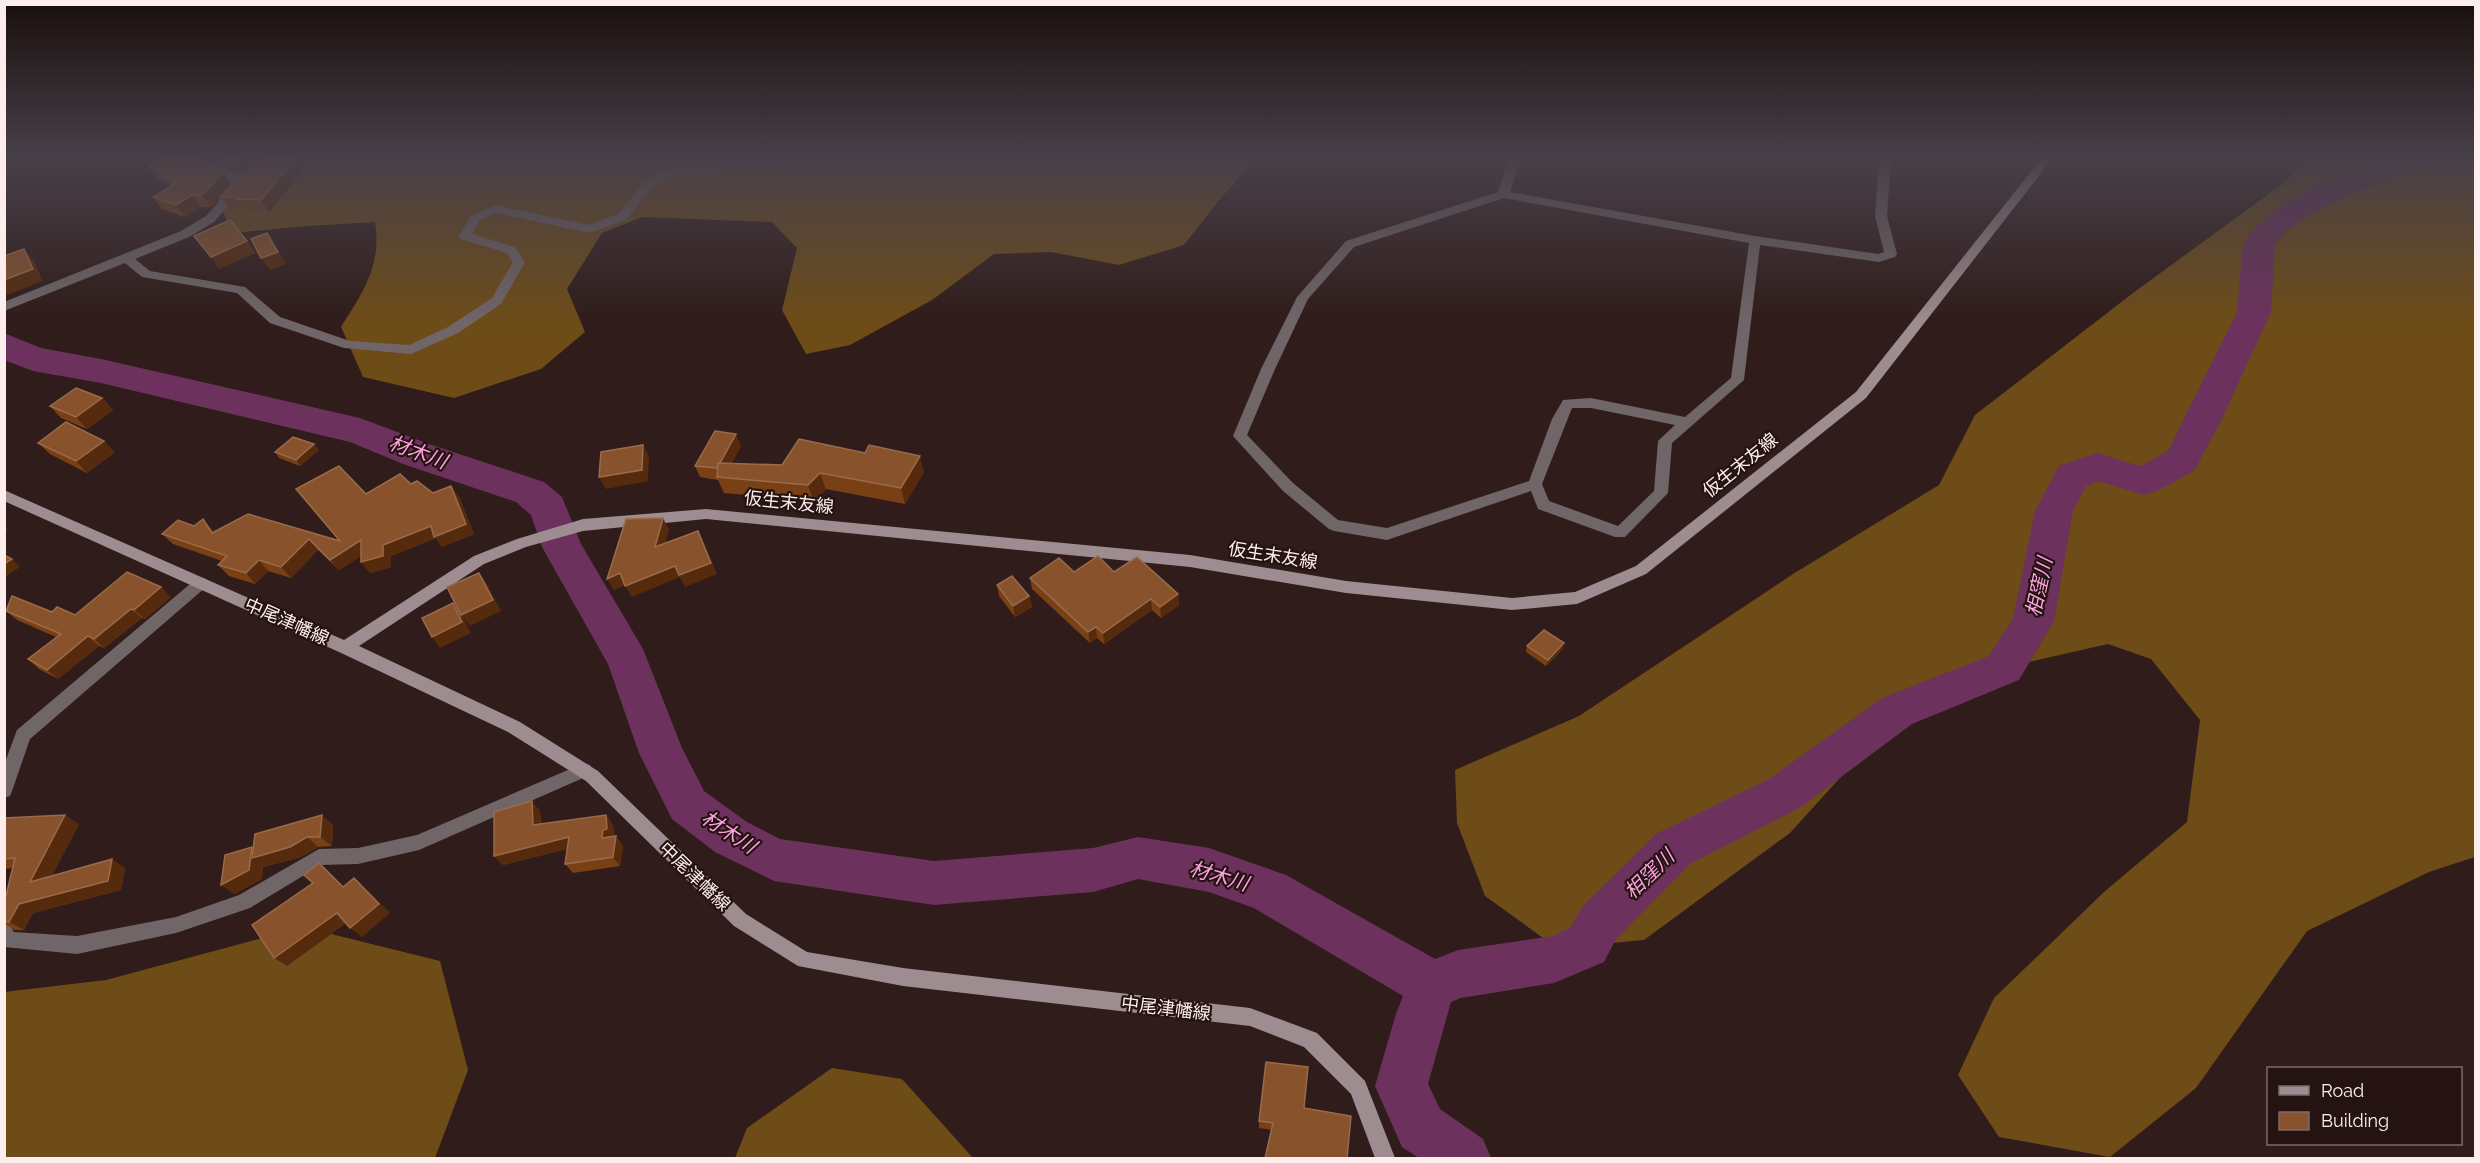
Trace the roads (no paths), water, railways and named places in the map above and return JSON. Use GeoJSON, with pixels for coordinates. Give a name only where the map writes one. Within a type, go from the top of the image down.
{"type":"FeatureCollection","features":[{"type":"Feature","properties":{"kind":"main road","name":"仮生末友線"},"geometry":{"type":"LineString","coordinates":[[345,647],[479,560],[522,543],[583,525],[706,514],[1190,561],[1347,587],[1512,604],[1577,598],[1641,570],[1861,395],[2004,213]]}},
{"type":"Feature","properties":{"kind":"main road","name":"中尾津幡線"},"geometry":{"type":"LineString","coordinates":[[4,495],[345,647],[514,727],[592,776],[740,920],[804,960],[903,977],[1250,1017],[1310,1040],[1358,1088],[1384,1158]]}},
{"type":"Feature","properties":{"kind":"street"},"geometry":{"type":"LineString","coordinates":[[4,307],[185,234],[215,213]]}},
{"type":"Feature","properties":{"kind":"street"},"geometry":{"type":"LineString","coordinates":[[126,257],[146,274],[242,290],[275,320],[349,345],[411,350],[453,330],[497,301],[519,262],[511,250],[465,236],[475,219],[486,213]]}},
{"type":"Feature","properties":{"kind":"street"},"geometry":{"type":"LineString","coordinates":[[515,213],[589,229],[622,217],[625,213]]}},
{"type":"Feature","properties":{"kind":"street"},"geometry":{"type":"LineString","coordinates":[[1447,213],[1378,233],[1350,244],[1303,297],[1268,369],[1240,436],[1288,487],[1334,525],[1387,534],[1535,484]]}},
{"type":"Feature","properties":{"kind":"street"},"geometry":{"type":"LineString","coordinates":[[1609,213],[1755,240],[1879,258],[1891,254],[1881,213]]}},
{"type":"Feature","properties":{"kind":"street"},"geometry":{"type":"LineString","coordinates":[[1687,422],[1591,403],[1568,403],[1559,419],[1535,484],[1543,505],[1620,533],[1661,493],[1665,441],[1737,380],[1755,240]]}},
{"type":"Feature","properties":{"kind":"street"},"geometry":{"type":"LineString","coordinates":[[4,791],[23,735],[201,583]]}},
{"type":"Feature","properties":{"kind":"street"},"geometry":{"type":"LineString","coordinates":[[4,931],[9,940],[77,945],[176,925],[244,902],[319,857],[358,856],[419,842],[584,770]]}},
{"type":"Feature","properties":{"kind":"waterway","name":"相窪川"},"geometry":{"type":"LineString","coordinates":[[1433,985],[1458,974],[1554,959],[1587,945],[1599,923],[1673,849],[1785,793],[1897,711],[2004,668],[2033,621],[2054,511],[2072,476],[2097,467],[2144,481],[2181,461],[2202,423],[2254,312],[2259,244],[2274,225],[2291,213]]}},
{"type":"Feature","properties":{"kind":"waterway","name":"材木川"},"geometry":{"type":"LineString","coordinates":[[4,345],[33,359],[101,371],[360,431],[416,454],[530,492],[548,507],[562,547],[628,661],[661,753],[688,805],[731,837],[774,860],[934,883],[1093,870],[1138,858],[1209,870],[1269,891],[1433,985]]}},
{"type":"Feature","properties":{"kind":"waterway","name":"材木川"},"geometry":{"type":"LineString","coordinates":[[1433,985],[1421,1014],[1401,1086],[1421,1128],[1464,1158]]}}]}
